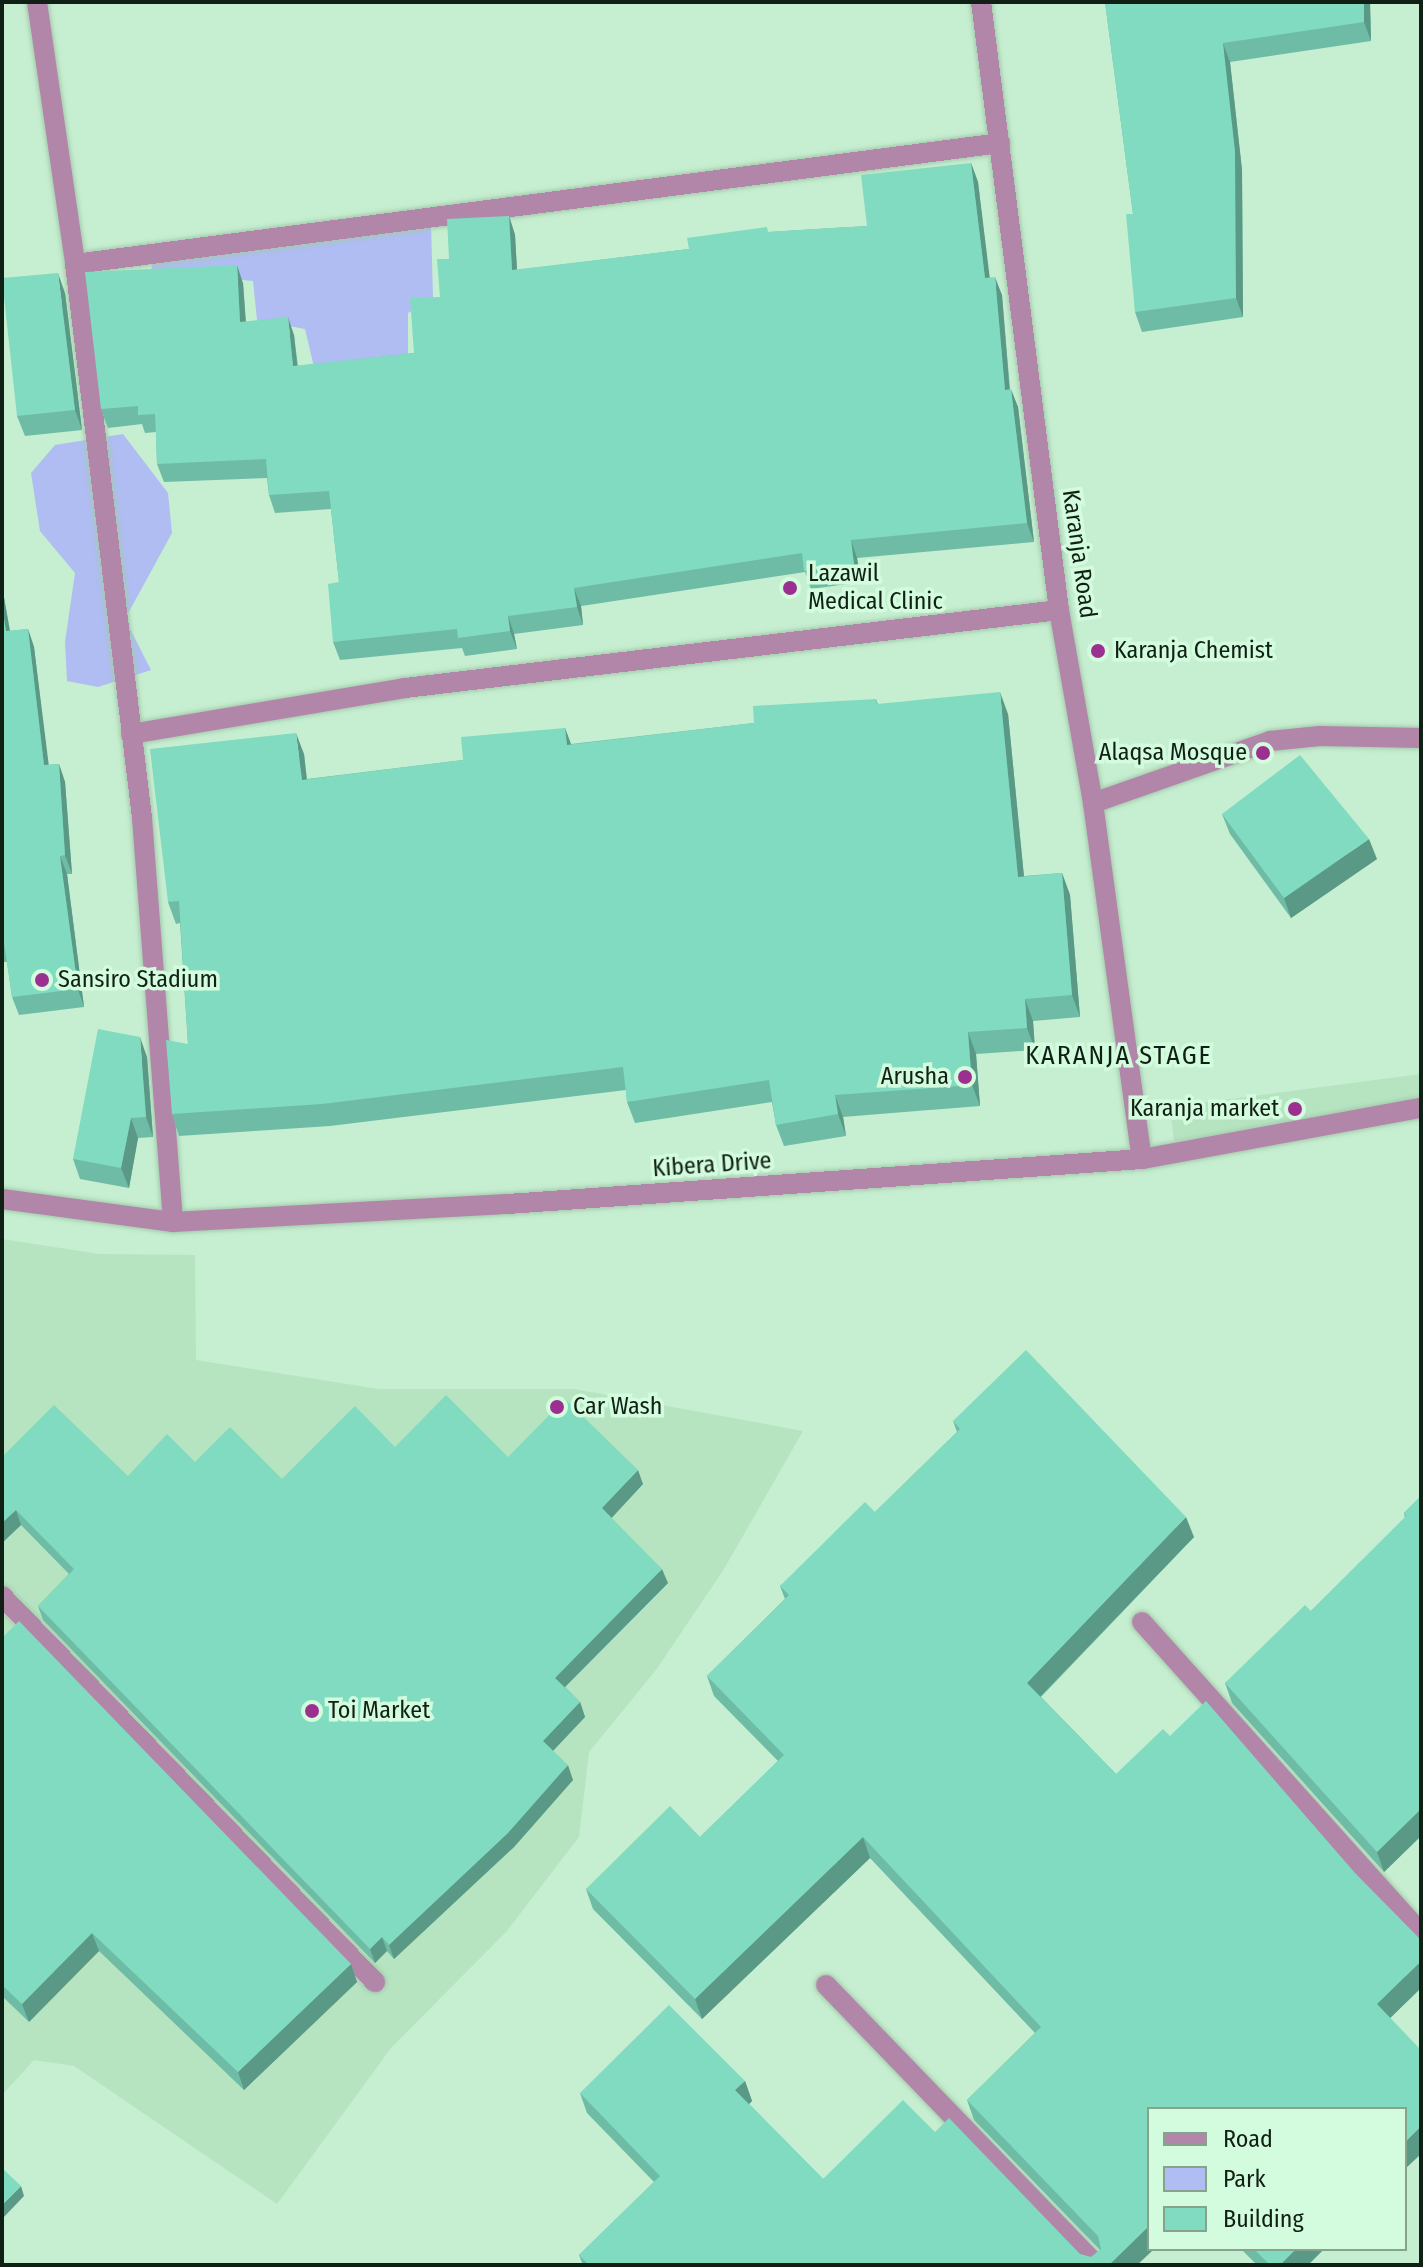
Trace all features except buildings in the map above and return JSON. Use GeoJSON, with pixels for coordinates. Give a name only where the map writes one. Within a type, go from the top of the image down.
{"type":"FeatureCollection","features":[{"type":"Feature","properties":{"kind":"street"},"geometry":{"type":"LineString","coordinates":[[37,2],[75,264],[142,818],[173,1222]]}},
{"type":"Feature","properties":{"kind":"street","name":"Karanja Road"},"geometry":{"type":"LineString","coordinates":[[981,2],[1059,610],[1093,803],[1142,1159]]}},
{"type":"Feature","properties":{"kind":"street"},"geometry":{"type":"LineString","coordinates":[[75,264],[1000,143]]}},
{"type":"Feature","properties":{"kind":"street"},"geometry":{"type":"LineString","coordinates":[[131,734],[405,688],[1059,610]]}},
{"type":"Feature","properties":{"kind":"street"},"geometry":{"type":"LineString","coordinates":[[1093,803],[1270,741],[1320,736],[1421,738]]}},
{"type":"Feature","properties":{"kind":"street","name":"Kibera Drive"},"geometry":{"type":"LineString","coordinates":[[2,1199],[173,1222],[1004,1172],[1142,1159],[1421,1108]]}},
{"type":"Feature","properties":{"kind":"street"},"geometry":{"type":"LineString","coordinates":[[2,1596],[375,1982]]}},
{"type":"Feature","properties":{"kind":"street"},"geometry":{"type":"LineString","coordinates":[[1142,1622],[1421,1933]]}},
{"type":"Feature","properties":{"kind":"street"},"geometry":{"type":"LineString","coordinates":[[826,1985],[1096,2265]]}},
{"type":"Feature","properties":{"kind":"shaded area","name":"Karanja market"},"geometry":{"type":"Polygon","coordinates":[[[1421,1074],[1421,1110],[1174,1141],[1170,1107],[1421,1074]]]}},
{"type":"Feature","properties":{"kind":"shaded area","name":"Toi Market"},"geometry":{"type":"Polygon","coordinates":[[[2,1239],[99,1254],[195,1255],[196,1360],[379,1389],[574,1389],[803,1431],[724,1569],[656,1670],[589,1752],[579,1837],[506,1932],[391,2048],[277,2204],[74,2066],[34,2060],[2,2095],[2,1239]]]}},
{"type":"Feature","properties":{"kind":"green space"},"geometry":{"type":"Polygon","coordinates":[[[431,223],[433,298],[408,313],[408,365],[314,367],[305,329],[257,320],[253,281],[151,271],[154,251],[431,223]]]}},
{"type":"Feature","properties":{"kind":"green space"},"geometry":{"type":"Polygon","coordinates":[[[123,434],[168,493],[172,533],[125,619],[151,670],[98,687],[67,681],[65,642],[75,573],[40,531],[31,473],[55,445],[123,434]]]}},
{"type":"Feature","properties":{"kind":"place","name":"Lazawil Medical Clinic"},"geometry":{"type":"Point","coordinates":[790,588]}},
{"type":"Feature","properties":{"kind":"place","name":"Karanja Chemist"},"geometry":{"type":"Point","coordinates":[1098,651]}},
{"type":"Feature","properties":{"kind":"place","name":"Alaqsa Mosque"},"geometry":{"type":"Point","coordinates":[1263,753]}},
{"type":"Feature","properties":{"kind":"place","name":"Sansiro Stadium"},"geometry":{"type":"Point","coordinates":[42,980]}},
{"type":"Feature","properties":{"kind":"place","name":"Arusha"},"geometry":{"type":"Point","coordinates":[965,1077]}},
{"type":"Feature","properties":{"kind":"place","name":"Karanja market"},"geometry":{"type":"Point","coordinates":[1295,1109]}},
{"type":"Feature","properties":{"kind":"place","name":"Car Wash"},"geometry":{"type":"Point","coordinates":[557,1407]}},
{"type":"Feature","properties":{"kind":"place","name":"Toi Market"},"geometry":{"type":"Point","coordinates":[312,1711]}},
{"type":"Feature","properties":{"kind":"district","name":"KARANJA STAGE"},"geometry":{"type":"Point","coordinates":[1119,1056]}}]}
